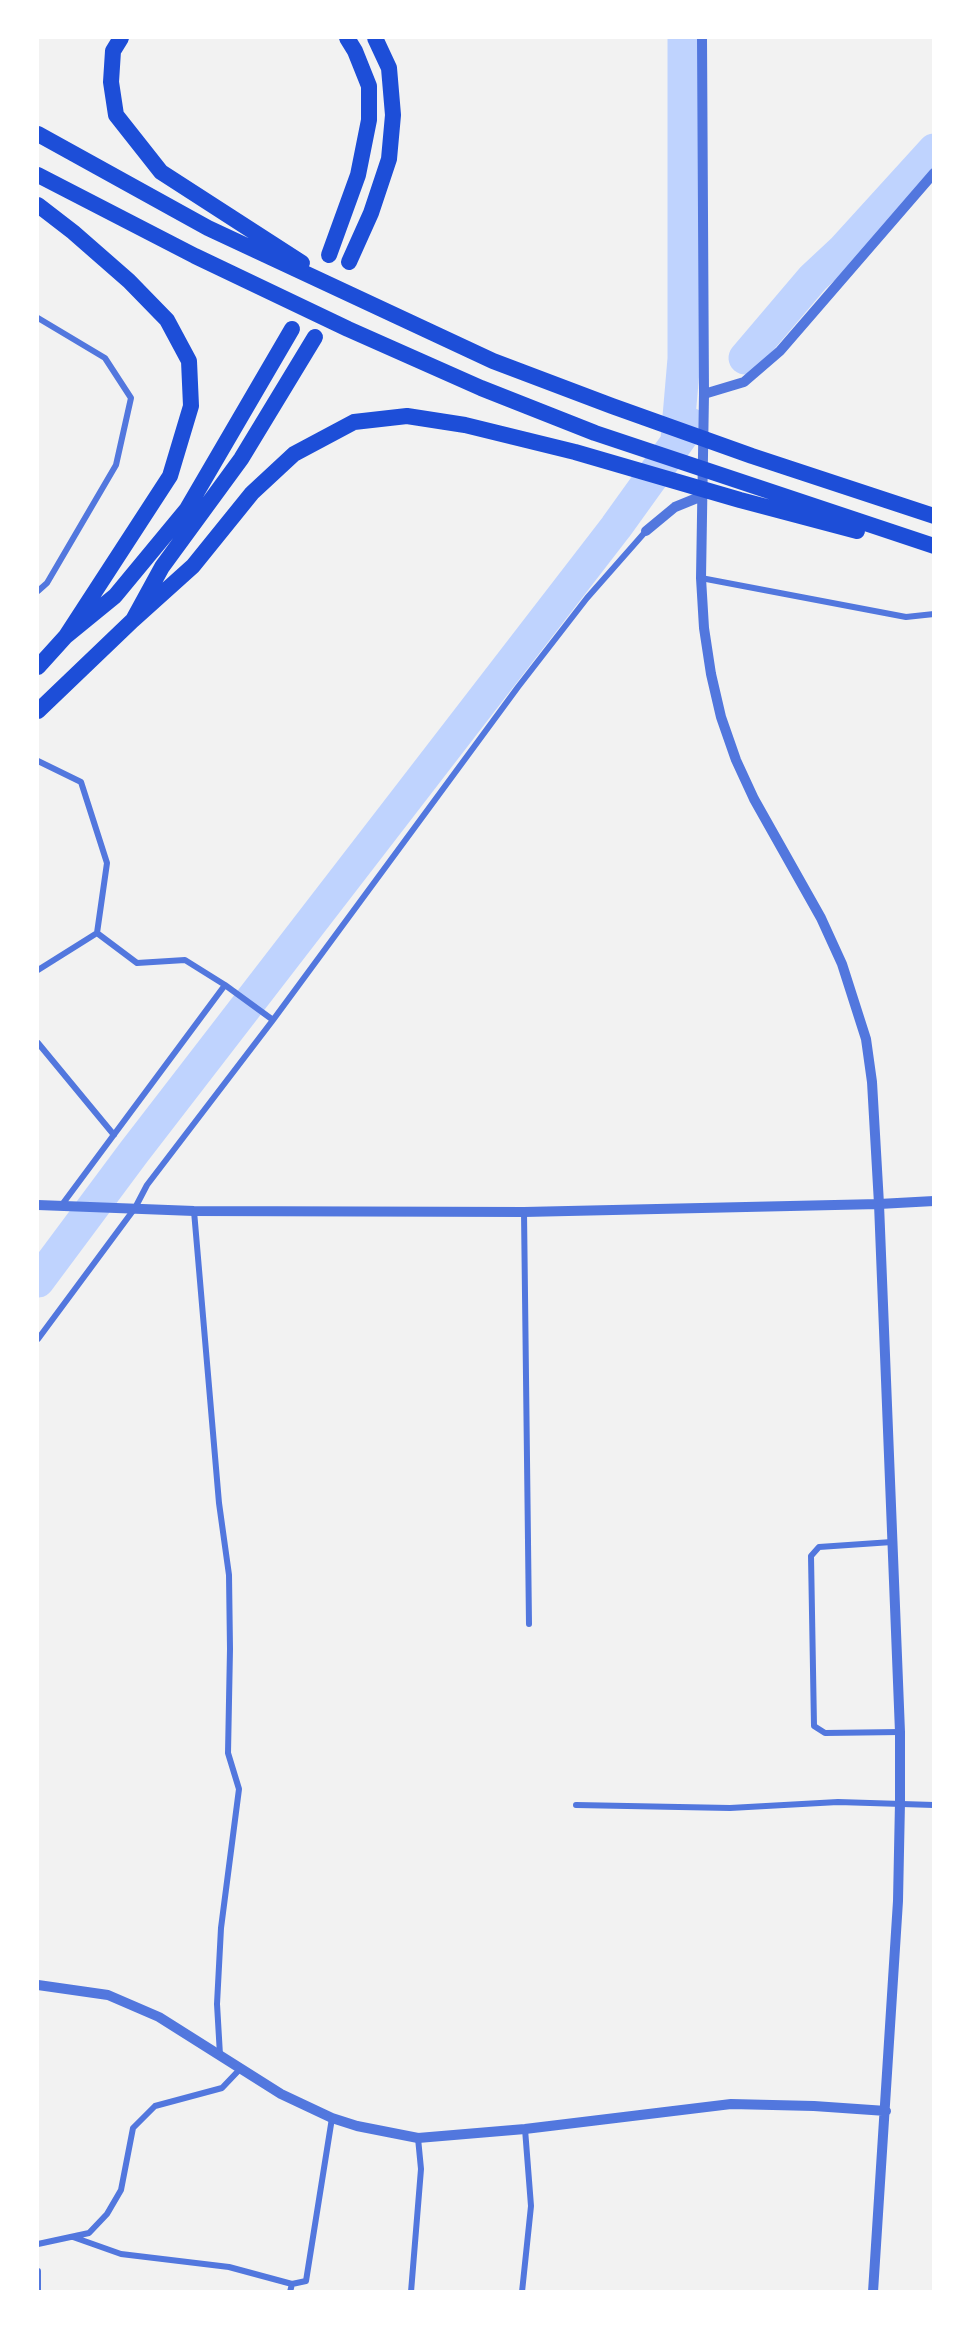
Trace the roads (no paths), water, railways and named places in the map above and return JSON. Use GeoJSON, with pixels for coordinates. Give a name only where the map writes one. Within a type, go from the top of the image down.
{"type":"FeatureCollection","features":[{"type":"Feature","properties":{"kind":"highway"},"geometry":{"type":"LineString","coordinates":[[121,38],[113,51],[111,82],[116,115],[161,172],[359,299]]}},
{"type":"Feature","properties":{"kind":"highway"},"geometry":{"type":"LineString","coordinates":[[329,255],[358,175],[369,120],[369,86],[355,51],[347,38]]}},
{"type":"Feature","properties":{"kind":"highway"},"geometry":{"type":"LineString","coordinates":[[349,262],[371,213],[389,159],[393,115],[388,68],[375,38]]}},
{"type":"Feature","properties":{"kind":"highway"},"geometry":{"type":"LineString","coordinates":[[38,134],[208,228],[493,361],[753,456],[933,516]]}},
{"type":"Feature","properties":{"kind":"highway"},"geometry":{"type":"LineString","coordinates":[[38,175],[195,256],[348,329],[481,388],[595,434],[933,547]]}},
{"type":"Feature","properties":{"kind":"highway"},"geometry":{"type":"LineString","coordinates":[[38,205],[129,281],[167,320],[189,361],[191,406],[170,476],[66,636]]}},
{"type":"Feature","properties":{"kind":"highway"},"geometry":{"type":"LineString","coordinates":[[38,667],[66,636],[115,596],[187,509],[292,329]]}},
{"type":"Feature","properties":{"kind":"highway"},"geometry":{"type":"LineString","coordinates":[[133,620],[162,567],[241,459],[315,337]]}},
{"type":"Feature","properties":{"kind":"highway"},"geometry":{"type":"LineString","coordinates":[[38,711],[193,566],[252,493],[294,454],[354,422],[407,416],[465,425],[575,452],[855,531],[933,547]]}},
{"type":"Feature","properties":{"kind":"street"},"geometry":{"type":"LineString","coordinates":[[702,38],[704,394],[701,578],[704,628],[711,675],[736,760],[754,799],[832,941],[842,964],[866,1039],[872,1082],[900,1732],[898,1901],[873,2292]]}},
{"type":"Feature","properties":{"kind":"street"},"geometry":{"type":"LineString","coordinates":[[704,394],[744,382],[780,351],[933,173]]}},
{"type":"Feature","properties":{"kind":"street"},"geometry":{"type":"LineString","coordinates":[[38,318],[105,358],[131,398],[116,465],[47,583],[38,591]]}},
{"type":"Feature","properties":{"kind":"street"},"geometry":{"type":"LineString","coordinates":[[38,1339],[147,1185],[273,1020],[518,687],[587,598],[646,531],[675,507],[702,496]]}},
{"type":"Feature","properties":{"kind":"street"},"geometry":{"type":"LineString","coordinates":[[701,578],[906,617],[933,614]]}},
{"type":"Feature","properties":{"kind":"street"},"geometry":{"type":"LineString","coordinates":[[38,761],[81,782],[107,863],[97,933],[38,970]]}},
{"type":"Feature","properties":{"kind":"street"},"geometry":{"type":"LineString","coordinates":[[97,933],[137,963],[185,960],[225,985],[273,1020]]}},
{"type":"Feature","properties":{"kind":"street"},"geometry":{"type":"LineString","coordinates":[[62,1206],[225,985]]}},
{"type":"Feature","properties":{"kind":"street"},"geometry":{"type":"LineString","coordinates":[[38,1043],[114,1135]]}},
{"type":"Feature","properties":{"kind":"street"},"geometry":{"type":"LineString","coordinates":[[38,1205],[194,1211],[524,1212],[933,1201]]}},
{"type":"Feature","properties":{"kind":"street"},"geometry":{"type":"LineString","coordinates":[[194,1211],[219,1503],[229,1575],[228,1753],[239,1788],[221,1928],[217,2004],[220,2055]]}},
{"type":"Feature","properties":{"kind":"street"},"geometry":{"type":"LineString","coordinates":[[524,1212],[529,1624]]}},
{"type":"Feature","properties":{"kind":"street"},"geometry":{"type":"LineString","coordinates":[[892,1542],[819,1547],[811,1556],[814,1726],[818,1731],[825,1733],[900,1732]]}},
{"type":"Feature","properties":{"kind":"street"},"geometry":{"type":"LineString","coordinates":[[576,1805],[730,1808],[838,1802],[933,1804]]}},
{"type":"Feature","properties":{"kind":"street"},"geometry":{"type":"LineString","coordinates":[[38,1985],[108,1995],[159,2017],[281,2094],[332,2118],[357,2126],[418,2138],[525,2129],[731,2104],[886,2111]]}},
{"type":"Feature","properties":{"kind":"street"},"geometry":{"type":"LineString","coordinates":[[38,2244],[89,2233],[107,2214],[121,2190],[132,2128],[155,2106],[222,2088],[241,2068]]}},
{"type":"Feature","properties":{"kind":"street"},"geometry":{"type":"LineString","coordinates":[[73,2236],[121,2254],[229,2267],[291,2288],[306,2282],[332,2118]]}},
{"type":"Feature","properties":{"kind":"street"},"geometry":{"type":"LineString","coordinates":[[522,2292],[531,2206],[525,2129]]}},
{"type":"Feature","properties":{"kind":"street"},"geometry":{"type":"LineString","coordinates":[[411,2292],[421,2169],[418,2138]]}},
{"type":"Feature","properties":{"kind":"street"},"geometry":{"type":"LineString","coordinates":[[38,2271],[38,2292]]}},
{"type":"Feature","properties":{"kind":"waterway"},"geometry":{"type":"LineString","coordinates":[[677,440],[684,359],[684,38]]}},
{"type":"Feature","properties":{"kind":"waterway"},"geometry":{"type":"LineString","coordinates":[[745,358],[813,278],[843,250],[934,150]]}},
{"type":"Feature","properties":{"kind":"waterway"},"geometry":{"type":"LineString","coordinates":[[38,1281],[134,1152],[616,527],[690,424]]}}]}
